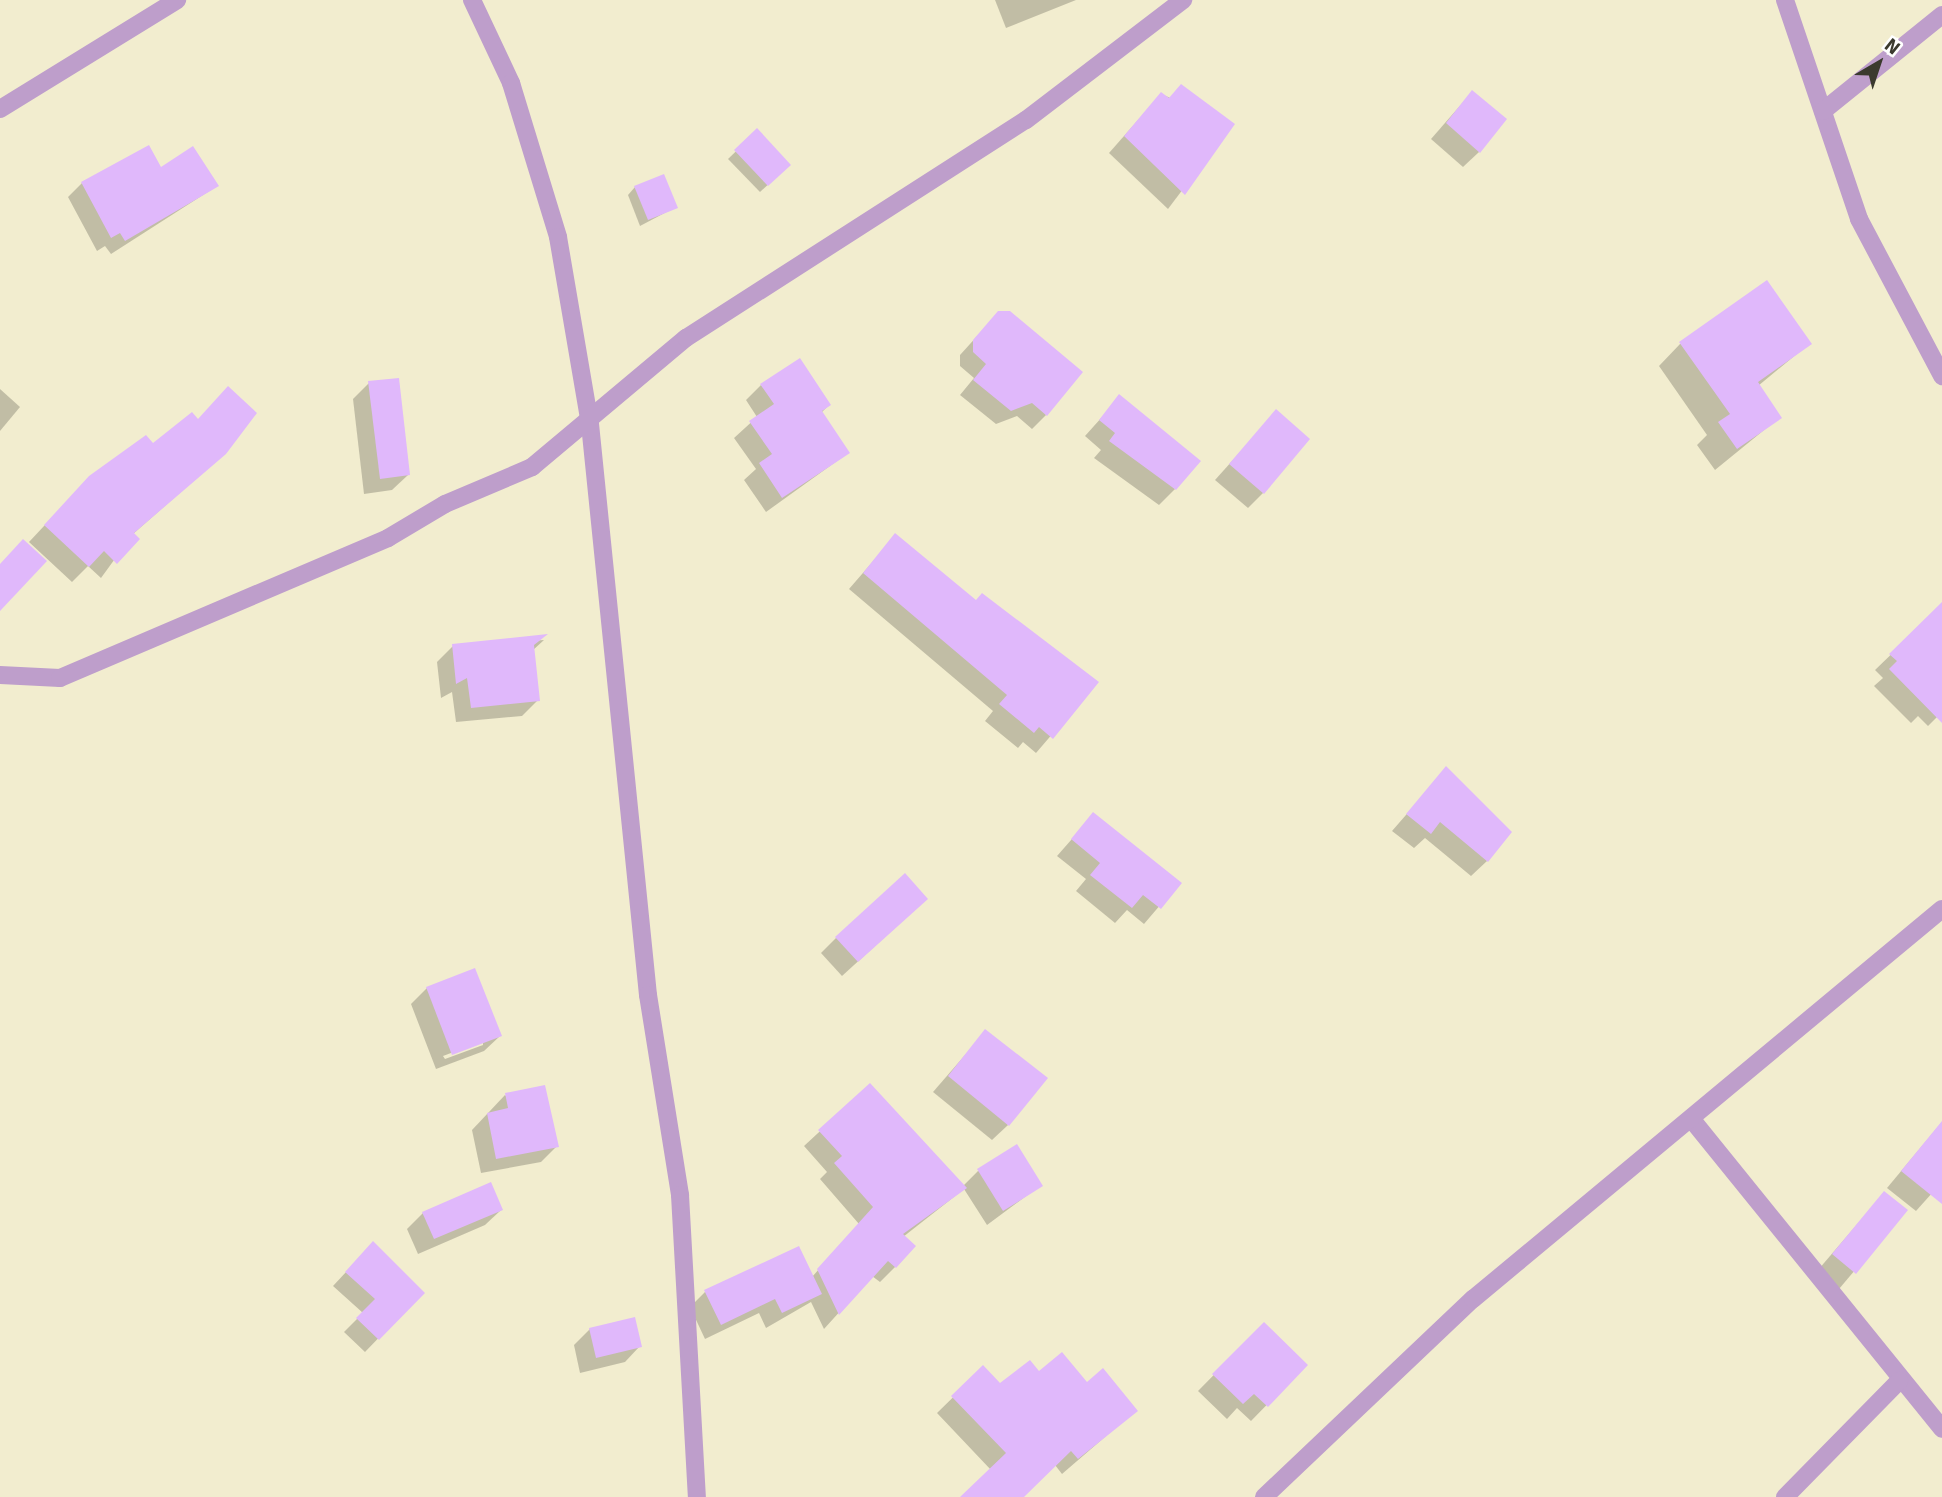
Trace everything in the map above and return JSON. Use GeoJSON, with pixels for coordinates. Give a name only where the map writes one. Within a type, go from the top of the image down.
{"type":"FeatureCollection","features":[{"type":"Feature","properties":{"kind":"street"},"geometry":{"type":"LineString","coordinates":[[0,109],[177,0]]}},
{"type":"Feature","properties":{"kind":"street"},"geometry":{"type":"LineString","coordinates":[[472,0],[511,83],[558,237],[590,424],[648,995],[680,1195],[697,1497]]}},
{"type":"Feature","properties":{"kind":"street"},"geometry":{"type":"LineString","coordinates":[[0,675],[60,678],[388,538],[445,503],[532,467],[590,424],[686,338],[1026,120],[1183,0]]}},
{"type":"Feature","properties":{"kind":"street"},"geometry":{"type":"LineString","coordinates":[[1785,0],[1859,219],[1942,376]]}},
{"type":"Feature","properties":{"kind":"street"},"geometry":{"type":"LineString","coordinates":[[1823,111],[1942,15]]}},
{"type":"Feature","properties":{"kind":"street"},"geometry":{"type":"LineString","coordinates":[[1264,1497],[1473,1299],[1693,1121],[1942,909]]}},
{"type":"Feature","properties":{"kind":"street"},"geometry":{"type":"LineString","coordinates":[[1693,1121],[1899,1381],[1942,1430]]}},
{"type":"Feature","properties":{"kind":"street"},"geometry":{"type":"LineString","coordinates":[[1785,1497],[1899,1381]]}},
{"type":"Feature","properties":{"kind":"building"},"geometry":{"type":"Polygon","coordinates":[[[1181,84],[1235,124],[1185,195],[1124,136],[1161,92],[1169,98],[1181,84]]]}},
{"type":"Feature","properties":{"kind":"building"},"geometry":{"type":"Polygon","coordinates":[[[1472,90],[1507,119],[1480,153],[1446,123],[1472,90]]]}},
{"type":"Feature","properties":{"kind":"building"},"geometry":{"type":"Polygon","coordinates":[[[757,128],[791,165],[768,186],[734,150],[757,128]]]}},
{"type":"Feature","properties":{"kind":"building"},"geometry":{"type":"Polygon","coordinates":[[[149,145],[161,167],[193,146],[219,186],[125,241],[120,233],[111,238],[81,182],[149,145]]]}},
{"type":"Feature","properties":{"kind":"building"},"geometry":{"type":"Polygon","coordinates":[[[664,174],[678,208],[648,220],[634,186],[664,174]]]}},
{"type":"Feature","properties":{"kind":"building"},"geometry":{"type":"Polygon","coordinates":[[[1767,280],[1812,344],[1758,382],[1782,418],[1737,449],[1718,422],[1730,414],[1679,342],[1767,280]]]}},
{"type":"Feature","properties":{"kind":"building"},"geometry":{"type":"Polygon","coordinates":[[[998,311],[1010,311],[1083,372],[1047,416],[1032,403],[1011,411],[973,380],[986,364],[973,352],[973,340],[998,311]]]}},
{"type":"Feature","properties":{"kind":"building"},"geometry":{"type":"Polygon","coordinates":[[[800,358],[831,405],[822,411],[850,453],[782,498],[759,463],[772,454],[749,421],[774,404],[760,384],[800,358]]]}},
{"type":"Feature","properties":{"kind":"building"},"geometry":{"type":"Polygon","coordinates":[[[399,378],[410,475],[380,479],[368,381],[399,378]]]}},
{"type":"Feature","properties":{"kind":"building"},"geometry":{"type":"Polygon","coordinates":[[[228,386],[257,413],[226,454],[134,533],[140,539],[117,564],[104,551],[89,567],[44,525],[89,476],[146,435],[153,443],[192,412],[198,419],[228,386]]]}},
{"type":"Feature","properties":{"kind":"building"},"geometry":{"type":"Polygon","coordinates":[[[1119,394],[1201,461],[1176,490],[1109,441],[1115,433],[1099,420],[1119,394]]]}},
{"type":"Feature","properties":{"kind":"building"},"geometry":{"type":"Polygon","coordinates":[[[1276,409],[1310,439],[1264,494],[1229,464],[1276,409]]]}},
{"type":"Feature","properties":{"kind":"building"},"geometry":{"type":"Polygon","coordinates":[[[895,533],[976,600],[982,593],[1099,682],[1053,739],[1039,727],[1034,733],[999,704],[1007,695],[863,573],[895,533]]]}},
{"type":"Feature","properties":{"kind":"building"},"geometry":{"type":"Polygon","coordinates":[[[23,539],[47,561],[0,611],[0,564],[23,539]]]}},
{"type":"Feature","properties":{"kind":"building"},"geometry":{"type":"Polygon","coordinates":[[[1942,602],[1942,723],[1889,669],[1897,661],[1889,654],[1942,602]]]}},
{"type":"Feature","properties":{"kind":"building"},"geometry":{"type":"Polygon","coordinates":[[[548,634],[534,645],[540,701],[471,708],[467,678],[456,684],[452,644],[548,634]]]}},
{"type":"Feature","properties":{"kind":"building"},"geometry":{"type":"Polygon","coordinates":[[[1446,766],[1512,832],[1488,862],[1440,822],[1431,834],[1406,814],[1446,766]]]}},
{"type":"Feature","properties":{"kind":"building"},"geometry":{"type":"Polygon","coordinates":[[[1093,812],[1182,883],[1161,909],[1143,895],[1132,908],[1090,875],[1100,863],[1071,839],[1093,812]]]}},
{"type":"Feature","properties":{"kind":"building"},"geometry":{"type":"Polygon","coordinates":[[[905,873],[928,899],[858,962],[835,937],[905,873]]]}},
{"type":"Feature","properties":{"kind":"building"},"geometry":{"type":"Polygon","coordinates":[[[475,968],[502,1036],[452,1055],[426,987],[475,968]]]}},
{"type":"Feature","properties":{"kind":"building"},"geometry":{"type":"Polygon","coordinates":[[[985,1029],[1048,1078],[1009,1126],[948,1076],[985,1029]]]}},
{"type":"Feature","properties":{"kind":"building"},"geometry":{"type":"Polygon","coordinates":[[[870,1083],[967,1188],[903,1234],[916,1246],[896,1268],[888,1261],[839,1315],[817,1269],[873,1207],[834,1163],[842,1156],[818,1130],[870,1083]]]}},
{"type":"Feature","properties":{"kind":"building"},"geometry":{"type":"Polygon","coordinates":[[[545,1085],[559,1147],[496,1159],[487,1113],[508,1108],[505,1093],[545,1085]]]}},
{"type":"Feature","properties":{"kind":"building"},"geometry":{"type":"Polygon","coordinates":[[[1942,1121],[1942,1204],[1901,1171],[1942,1121]]]}},
{"type":"Feature","properties":{"kind":"building"},"geometry":{"type":"Polygon","coordinates":[[[1017,1144],[1043,1186],[1003,1211],[977,1169],[1017,1144]]]}},
{"type":"Feature","properties":{"kind":"building"},"geometry":{"type":"Polygon","coordinates":[[[491,1182],[503,1210],[434,1239],[422,1212],[491,1182]]]}},
{"type":"Feature","properties":{"kind":"building"},"geometry":{"type":"Polygon","coordinates":[[[1884,1191],[1908,1210],[1856,1274],[1832,1254],[1884,1191]]]}},
{"type":"Feature","properties":{"kind":"building"},"geometry":{"type":"Polygon","coordinates":[[[373,1241],[425,1293],[379,1340],[356,1318],[375,1299],[345,1272],[373,1241]]]}},
{"type":"Feature","properties":{"kind":"building"},"geometry":{"type":"Polygon","coordinates":[[[799,1246],[822,1294],[782,1313],[775,1299],[721,1325],[704,1290],[799,1246]]]}},
{"type":"Feature","properties":{"kind":"building"},"geometry":{"type":"Polygon","coordinates":[[[635,1317],[642,1347],[596,1358],[589,1328],[635,1317]]]}},
{"type":"Feature","properties":{"kind":"building"},"geometry":{"type":"Polygon","coordinates":[[[1264,1322],[1308,1365],[1268,1407],[1254,1394],[1243,1404],[1212,1374],[1264,1322]]]}},
{"type":"Feature","properties":{"kind":"building"},"geometry":{"type":"Polygon","coordinates":[[[1062,1352],[1087,1382],[1103,1368],[1138,1411],[1078,1459],[1071,1451],[1024,1497],[960,1497],[1006,1453],[951,1396],[983,1365],[1000,1383],[1030,1360],[1039,1371],[1062,1352]]]}}]}
